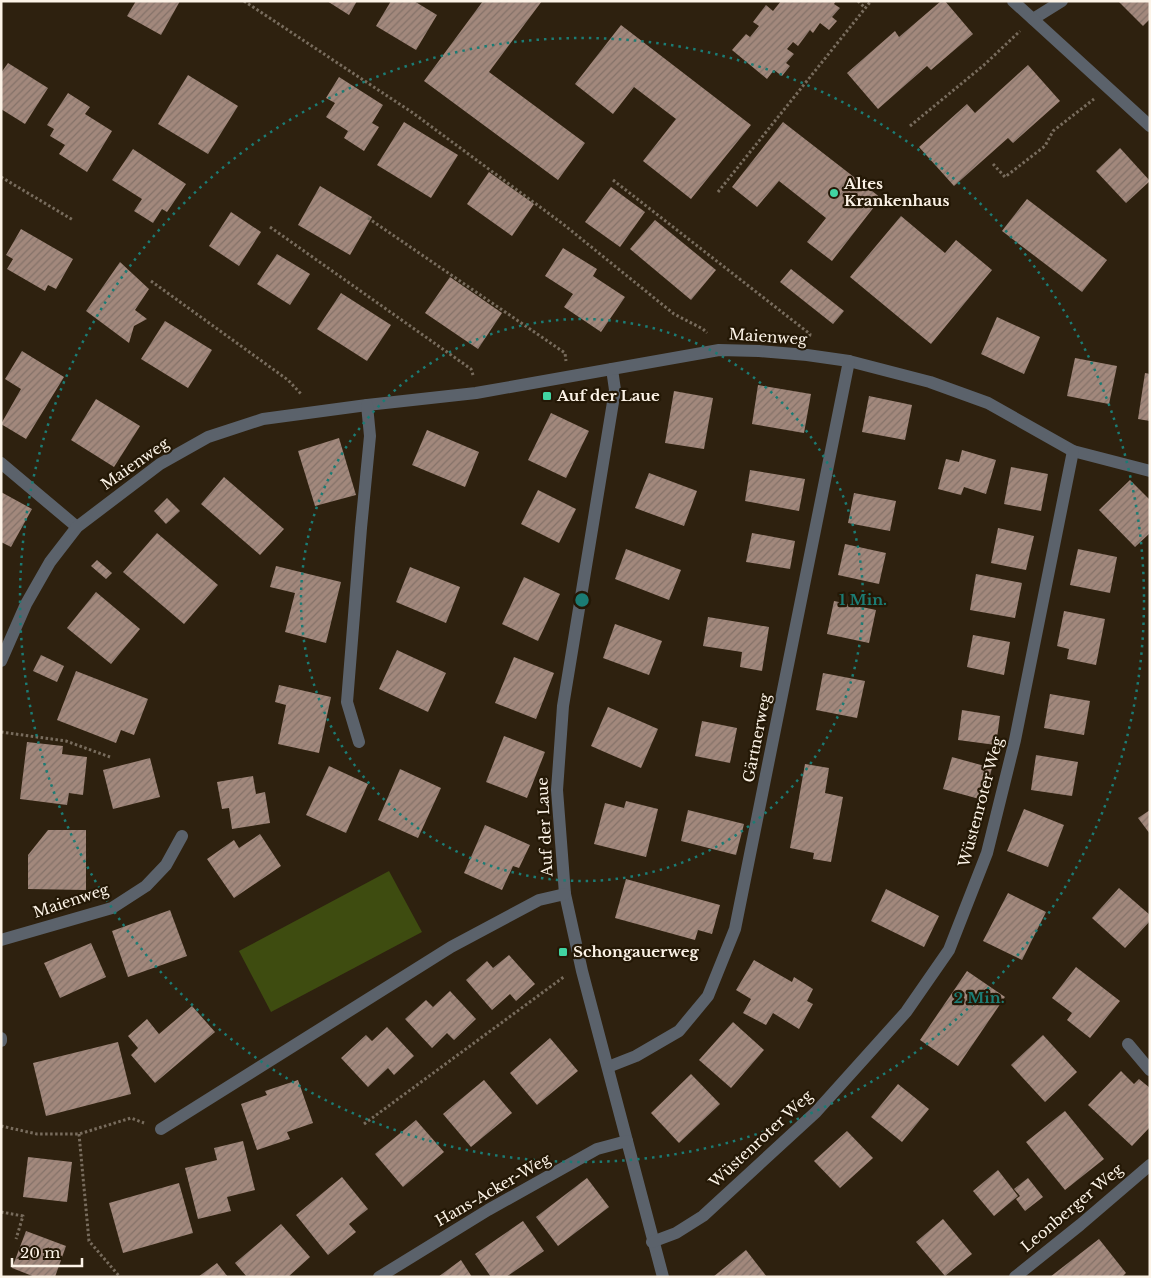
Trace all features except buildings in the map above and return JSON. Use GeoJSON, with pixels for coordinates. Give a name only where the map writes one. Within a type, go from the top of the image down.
{"type":"FeatureCollection","features":[{"type":"Feature","properties":{"kind":"street"},"geometry":{"type":"LineString","coordinates":[[1013,1],[1150,126]]}},
{"type":"Feature","properties":{"kind":"street"},"geometry":{"type":"LineString","coordinates":[[1033,19],[1062,1]]}},
{"type":"Feature","properties":{"kind":"street","name":"Maienweg"},"geometry":{"type":"LineString","coordinates":[[1,661],[26,604],[50,562],[77,527],[160,464],[208,437],[263,419],[306,412],[476,393],[719,350],[759,351],[848,361],[930,382],[988,403],[1073,452],[1150,471]]}},
{"type":"Feature","properties":{"kind":"street","name":"Gärtnerweg"},"geometry":{"type":"LineString","coordinates":[[608,1066],[636,1056],[679,1031],[708,996],[734,929],[848,361]]}},
{"type":"Feature","properties":{"kind":"street","name":"Auf der Laue"},"geometry":{"type":"LineString","coordinates":[[612,369],[615,390],[611,420],[563,706],[558,790],[565,894],[582,971],[652,1242],[663,1277]]}},
{"type":"Feature","properties":{"kind":"street"},"geometry":{"type":"LineString","coordinates":[[359,742],[347,702],[360,528],[370,436],[367,405]]}},
{"type":"Feature","properties":{"kind":"street","name":"Wüstenroter Weg"},"geometry":{"type":"LineString","coordinates":[[652,1242],[676,1233],[702,1216],[816,1112],[906,1012],[949,950],[987,853],[1015,740],[1073,452]]}},
{"type":"Feature","properties":{"kind":"street"},"geometry":{"type":"LineString","coordinates":[[1,463],[77,527]]}},
{"type":"Feature","properties":{"kind":"street","name":"Maienweg"},"geometry":{"type":"LineString","coordinates":[[1,940],[112,908],[146,886],[166,865],[182,836]]}},
{"type":"Feature","properties":{"kind":"street"},"geometry":{"type":"LineString","coordinates":[[161,1129],[451,947],[539,900],[565,894]]}},
{"type":"Feature","properties":{"kind":"street"},"geometry":{"type":"LineString","coordinates":[[1128,1044],[1150,1070]]}},
{"type":"Feature","properties":{"kind":"street","name":"Hans-Acker-Weg"},"geometry":{"type":"LineString","coordinates":[[379,1277],[488,1210],[597,1149],[627,1141]]}},
{"type":"Feature","properties":{"kind":"street","name":"Leonberger Weg"},"geometry":{"type":"LineString","coordinates":[[1015,1277],[1080,1225],[1150,1164]]}},
{"type":"Feature","properties":{"kind":"path"},"geometry":{"type":"LineString","coordinates":[[244,1],[413,113],[563,224],[674,314],[703,329],[719,350]]}},
{"type":"Feature","properties":{"kind":"path"},"geometry":{"type":"LineString","coordinates":[[858,1],[865,8]]}},
{"type":"Feature","properties":{"kind":"path"},"geometry":{"type":"LineString","coordinates":[[718,192],[871,1]]}},
{"type":"Feature","properties":{"kind":"path"},"geometry":{"type":"LineString","coordinates":[[910,126],[984,65],[1020,32]]}},
{"type":"Feature","properties":{"kind":"path"},"geometry":{"type":"LineString","coordinates":[[993,164],[1005,177],[1045,146],[1053,131],[1096,97]]}},
{"type":"Feature","properties":{"kind":"path"},"geometry":{"type":"LineString","coordinates":[[1,177],[73,220]]}},
{"type":"Feature","properties":{"kind":"path"},"geometry":{"type":"LineString","coordinates":[[613,180],[810,334],[807,355]]}},
{"type":"Feature","properties":{"kind":"path"},"geometry":{"type":"LineString","coordinates":[[368,218],[565,353],[568,376]]}},
{"type":"Feature","properties":{"kind":"path"},"geometry":{"type":"LineString","coordinates":[[270,227],[471,370],[476,393]]}},
{"type":"Feature","properties":{"kind":"path"},"geometry":{"type":"LineString","coordinates":[[151,281],[288,380],[304,397],[306,412]]}},
{"type":"Feature","properties":{"kind":"path"},"geometry":{"type":"LineString","coordinates":[[1,732],[66,741],[110,757]]}},
{"type":"Feature","properties":{"kind":"path"},"geometry":{"type":"LineString","coordinates":[[364,1124],[565,976],[582,971]]}},
{"type":"Feature","properties":{"kind":"path"},"geometry":{"type":"LineString","coordinates":[[1,1126],[37,1134],[79,1134],[131,1118],[161,1129]]}},
{"type":"Feature","properties":{"kind":"path"},"geometry":{"type":"LineString","coordinates":[[79,1134],[90,1241],[120,1277]]}},
{"type":"Feature","properties":{"kind":"path"},"geometry":{"type":"LineString","coordinates":[[1,1212],[23,1216],[16,1239]]}},
{"type":"Feature","properties":{"kind":"green space"},"geometry":{"type":"Polygon","coordinates":[[[389,871],[422,932],[271,1012],[239,951],[389,871]]]}},
{"type":"Feature","properties":{"kind":"place","name":"Altes Krankenhaus"},"geometry":{"type":"Point","coordinates":[834,193]}},
{"type":"Feature","properties":{"kind":"place","name":"Auf der Laue"},"geometry":{"type":"Point","coordinates":[547,396]}},
{"type":"Feature","properties":{"kind":"place","name":"Schongauerweg"},"geometry":{"type":"Point","coordinates":[563,952]}}]}
